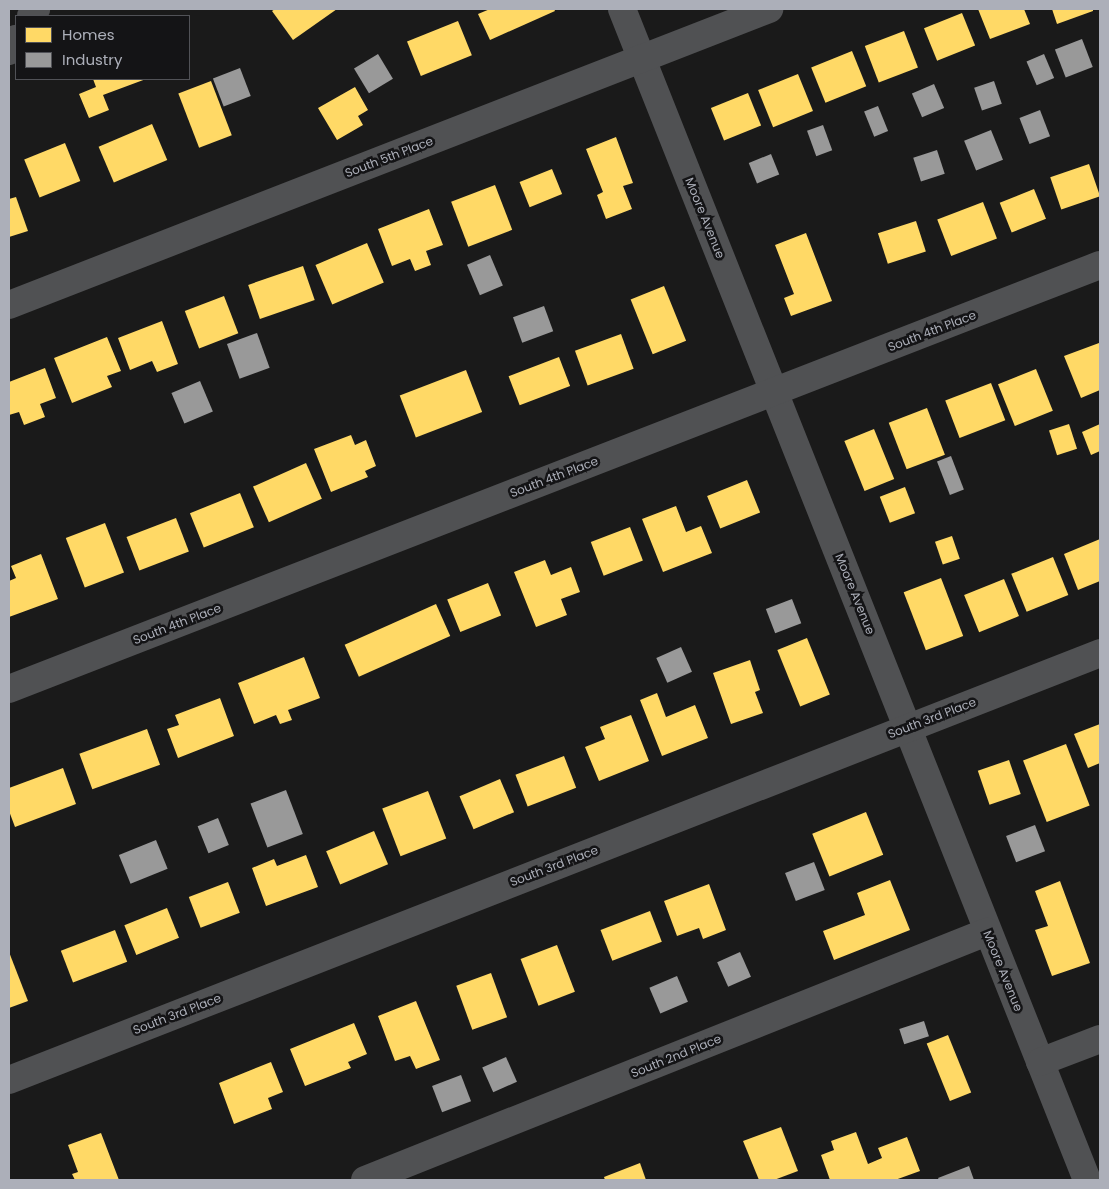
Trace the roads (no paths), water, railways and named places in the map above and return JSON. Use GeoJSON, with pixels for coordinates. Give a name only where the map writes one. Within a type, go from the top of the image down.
{"type":"FeatureCollection","features":[{"type":"Feature","properties":{"kind":"street","name":"Moore Avenue"},"geometry":{"type":"LineString","coordinates":[[622,9],[1087,1180]]}},
{"type":"Feature","properties":{"kind":"street","name":"South 5th Place"},"geometry":{"type":"LineString","coordinates":[[9,305],[769,9]]}},
{"type":"Feature","properties":{"kind":"street","name":"South 4th Place"},"geometry":{"type":"LineString","coordinates":[[9,689],[1100,265]]}},
{"type":"Feature","properties":{"kind":"street","name":"South 3rd Place"},"geometry":{"type":"LineString","coordinates":[[9,1080],[1100,653]]}},
{"type":"Feature","properties":{"kind":"street","name":"South 2nd Place"},"geometry":{"type":"LineString","coordinates":[[365,1180],[987,932]]}},
{"type":"Feature","properties":{"kind":"street"},"geometry":{"type":"LineString","coordinates":[[1040,1062],[1100,1039]]}}]}
